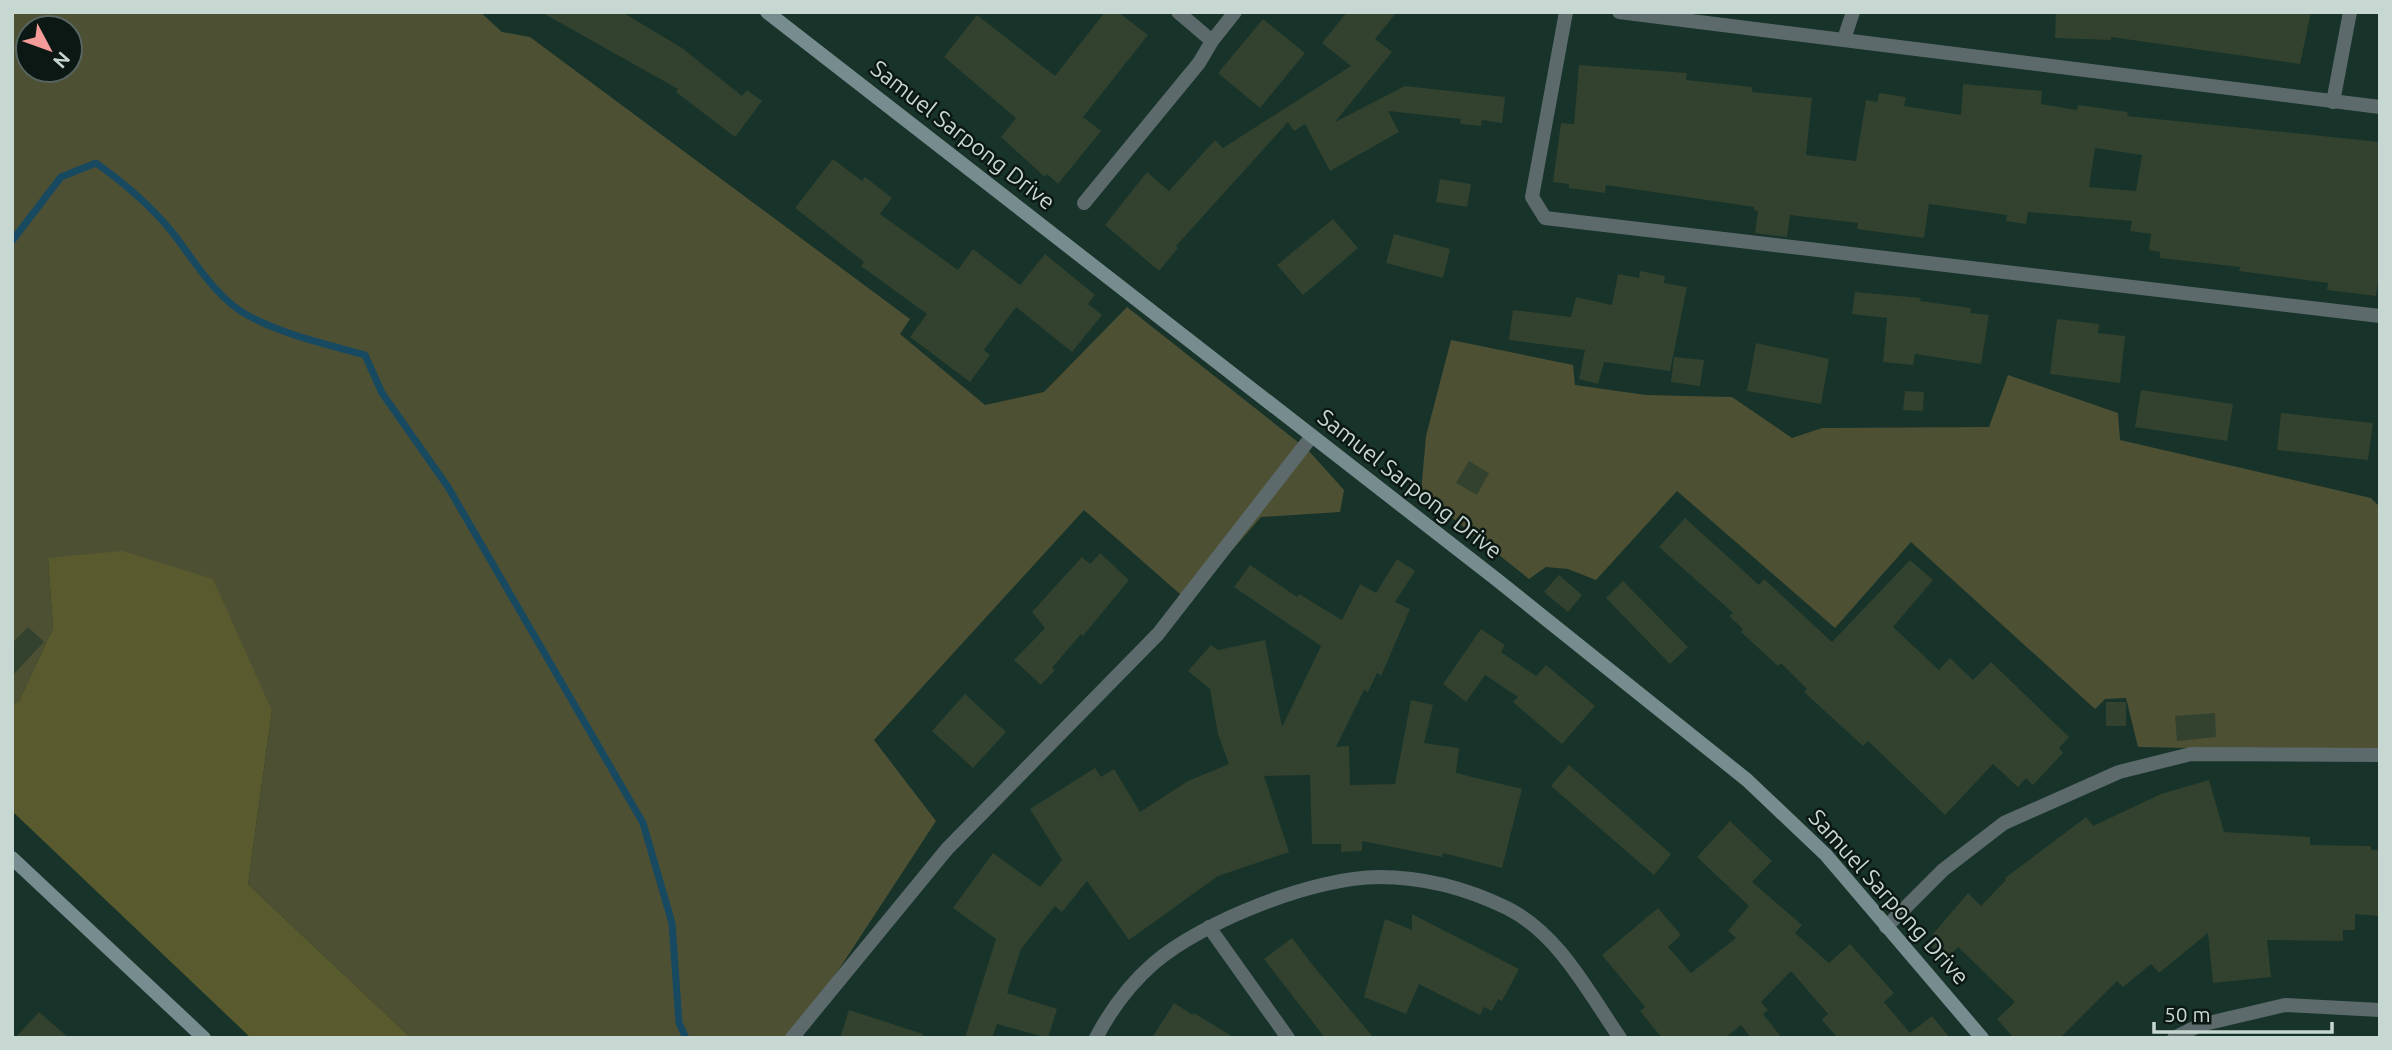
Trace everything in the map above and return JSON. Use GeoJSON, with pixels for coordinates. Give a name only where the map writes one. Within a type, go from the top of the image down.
{"type":"FeatureCollection","features":[{"type":"Feature","properties":{"kind":"street","name":"Samuel Sarpong Drive"},"geometry":{"type":"LineString","coordinates":[[767,12],[1312,436],[1747,780],[1826,855],[1982,1038]]}},
{"type":"Feature","properties":{"kind":"street"},"geometry":{"type":"LineString","coordinates":[[1178,12],[1212,41]]}},
{"type":"Feature","properties":{"kind":"street"},"geometry":{"type":"LineString","coordinates":[[1084,203],[1199,63],[1235,12]]}},
{"type":"Feature","properties":{"kind":"street"},"geometry":{"type":"LineString","coordinates":[[1566,12],[1532,197],[1545,218],[2380,316]]}},
{"type":"Feature","properties":{"kind":"street"},"geometry":{"type":"LineString","coordinates":[[1619,12],[2380,107]]}},
{"type":"Feature","properties":{"kind":"street"},"geometry":{"type":"LineString","coordinates":[[1844,39],[1853,12]]}},
{"type":"Feature","properties":{"kind":"street"},"geometry":{"type":"LineString","coordinates":[[2333,102],[2350,12]]}},
{"type":"Feature","properties":{"kind":"street"},"geometry":{"type":"LineString","coordinates":[[792,1038],[947,849],[1158,634],[1312,436]]}},
{"type":"Feature","properties":{"kind":"street"},"geometry":{"type":"LineString","coordinates":[[1886,927],[1943,870],[2004,822],[2119,772],[2192,754],[2380,755]]}},
{"type":"Feature","properties":{"kind":"street"},"geometry":{"type":"LineString","coordinates":[[12,858],[204,1038]]}},
{"type":"Feature","properties":{"kind":"street"},"geometry":{"type":"LineString","coordinates":[[1096,1038],[1117,1003],[1154,962],[1209,927],[1307,888],[1378,877],[1444,884],[1508,909],[1553,941],[1620,1038]]}},
{"type":"Feature","properties":{"kind":"street"},"geometry":{"type":"LineString","coordinates":[[1209,927],[1287,1038]]}},
{"type":"Feature","properties":{"kind":"street"},"geometry":{"type":"LineString","coordinates":[[2174,1038],[2200,1026],[2285,1005],[2380,1010]]}},
{"type":"Feature","properties":{"kind":"green space"},"geometry":{"type":"Polygon","coordinates":[[[12,12],[480,12],[502,32],[530,37],[910,319],[900,334],[985,405],[1044,392],[1127,307],[1308,450],[1344,490],[1340,512],[1261,517],[1188,601],[1084,510],[874,740],[936,821],[794,1038],[411,1038],[248,884],[272,711],[48,558],[53,628],[19,701],[12,704],[12,12]]]}},
{"type":"Feature","properties":{"kind":"green space"},"geometry":{"type":"Polygon","coordinates":[[[1451,340],[1573,365],[1575,385],[1646,395],[1732,397],[1792,438],[1822,428],[1989,427],[2008,375],[2118,413],[2120,440],[2371,498],[2380,507],[2380,752],[2138,747],[2126,698],[2105,699],[2095,709],[1911,542],[1835,628],[1677,491],[1596,580],[1568,569],[1546,567],[1529,579],[1421,493],[1426,436],[1451,340]]]}},
{"type":"Feature","properties":{"kind":"green space"},"geometry":{"type":"Polygon","coordinates":[[[122,551],[213,579],[272,711],[248,884],[411,1038],[251,1038],[12,811],[12,704],[19,701],[53,628],[48,558],[122,551]]]}},
{"type":"Feature","properties":{"kind":"building"},"geometry":{"type":"Polygon","coordinates":[[[541,12],[622,12],[682,48],[742,96],[747,90],[762,101],[735,137],[676,92],[678,89],[541,12]]]}},
{"type":"Feature","properties":{"kind":"building"},"geometry":{"type":"Polygon","coordinates":[[[1105,12],[1118,12],[1148,35],[1083,117],[1101,131],[1058,184],[1047,174],[1045,177],[1001,137],[1016,118],[944,57],[977,15],[1055,76],[1105,12]]]}},
{"type":"Feature","properties":{"kind":"building"},"geometry":{"type":"Polygon","coordinates":[[[1347,12],[1397,12],[1375,39],[1392,52],[1335,122],[1405,86],[1505,97],[1502,123],[1482,120],[1481,126],[1460,124],[1461,119],[1388,111],[1399,132],[1330,171],[1305,124],[1294,131],[1288,122],[1176,246],[1178,248],[1159,271],[1105,225],[1147,172],[1169,191],[1215,140],[1223,148],[1351,66],[1322,43],[1347,12]]]}},
{"type":"Feature","properties":{"kind":"building"},"geometry":{"type":"Polygon","coordinates":[[[2056,12],[2311,12],[2300,64],[2111,37],[2111,40],[2055,38],[2056,12]]]}},
{"type":"Feature","properties":{"kind":"building"},"geometry":{"type":"Polygon","coordinates":[[[1263,19],[1305,53],[1260,108],[1218,73],[1263,19]]]}},
{"type":"Feature","properties":{"kind":"building"},"geometry":{"type":"Polygon","coordinates":[[[1579,65],[1687,73],[1686,80],[1752,87],[1752,92],[1812,98],[1806,155],[1856,161],[1866,100],[1877,102],[1879,93],[1906,97],[1904,106],[1961,115],[1963,84],[2042,91],[2041,104],[2077,110],[2078,105],[2128,112],[2127,116],[2380,142],[2380,266],[2376,296],[2327,290],[2328,283],[2239,271],[2240,267],[2160,258],[2160,252],[2149,250],[2151,234],[2130,231],[2132,221],[2028,212],[2026,224],[2006,221],[2007,215],[1929,204],[1924,238],[1857,229],[1858,223],[1790,215],[1787,237],[1755,233],[1758,211],[1754,210],[1754,207],[1606,185],[1605,193],[1569,188],[1569,184],[1553,182],[1561,123],[1574,124],[1579,65]],[[2095,148],[2089,187],[2136,191],[2142,155],[2095,148]]]}},
{"type":"Feature","properties":{"kind":"building"},"geometry":{"type":"Polygon","coordinates":[[[833,159],[862,181],[865,177],[892,198],[880,214],[958,270],[973,249],[1020,285],[1045,254],[1095,295],[1088,304],[1102,315],[1072,352],[1016,307],[984,350],[990,355],[970,382],[910,337],[927,314],[861,266],[864,262],[795,208],[833,159]]]}},
{"type":"Feature","properties":{"kind":"building"},"geometry":{"type":"Polygon","coordinates":[[[1440,179],[1471,184],[1467,207],[1436,202],[1440,179]]]}},
{"type":"Feature","properties":{"kind":"building"},"geometry":{"type":"Polygon","coordinates":[[[1333,219],[1358,248],[1303,295],[1277,265],[1333,219]]]}},
{"type":"Feature","properties":{"kind":"building"},"geometry":{"type":"Polygon","coordinates":[[[1394,234],[1450,249],[1443,278],[1386,263],[1394,234]]]}},
{"type":"Feature","properties":{"kind":"building"},"geometry":{"type":"Polygon","coordinates":[[[1640,271],[1665,276],[1664,283],[1687,287],[1670,371],[1604,362],[1598,384],[1579,379],[1585,350],[1509,340],[1513,310],[1571,317],[1576,297],[1612,305],[1618,274],[1639,278],[1640,271]]]}},
{"type":"Feature","properties":{"kind":"building"},"geometry":{"type":"Polygon","coordinates":[[[1855,292],[1921,298],[1920,301],[1971,308],[1970,313],[1989,315],[1981,364],[1915,354],[1913,365],[1883,362],[1887,318],[1852,314],[1855,292]]]}},
{"type":"Feature","properties":{"kind":"building"},"geometry":{"type":"Polygon","coordinates":[[[2057,319],[2099,324],[2098,333],[2125,336],[2120,383],[2050,374],[2057,319]]]}},
{"type":"Feature","properties":{"kind":"building"},"geometry":{"type":"Polygon","coordinates":[[[1756,343],[1829,359],[1821,404],[1747,391],[1756,343]]]}},
{"type":"Feature","properties":{"kind":"building"},"geometry":{"type":"Polygon","coordinates":[[[1674,357],[1704,360],[1700,386],[1671,382],[1674,357]]]}},
{"type":"Feature","properties":{"kind":"building"},"geometry":{"type":"Polygon","coordinates":[[[2141,390],[2233,404],[2227,441],[2135,427],[2141,390]]]}},
{"type":"Feature","properties":{"kind":"building"},"geometry":{"type":"Polygon","coordinates":[[[1905,391],[1924,392],[1923,411],[1903,410],[1905,391]]]}},
{"type":"Feature","properties":{"kind":"building"},"geometry":{"type":"Polygon","coordinates":[[[2281,413],[2373,423],[2368,460],[2277,450],[2281,413]]]}},
{"type":"Feature","properties":{"kind":"building"},"geometry":{"type":"Polygon","coordinates":[[[1469,461],[1489,473],[1477,495],[1456,483],[1469,461]]]}},
{"type":"Feature","properties":{"kind":"building"},"geometry":{"type":"Polygon","coordinates":[[[1685,518],[1759,585],[1764,579],[1832,642],[1910,560],[1933,580],[1893,627],[1939,670],[1950,658],[1973,680],[1991,662],[2069,737],[2059,748],[2063,753],[2033,785],[2026,778],[2018,787],[1993,764],[1945,815],[1868,741],[1863,746],[1804,692],[1807,689],[1781,663],[1778,666],[1741,632],[1743,629],[1729,616],[1733,613],[1659,547],[1685,518]]]}},
{"type":"Feature","properties":{"kind":"building"},"geometry":{"type":"Polygon","coordinates":[[[1100,553],[1129,580],[1083,636],[1081,634],[1052,668],[1055,670],[1041,685],[1014,660],[1045,628],[1032,612],[1082,557],[1090,564],[1100,553]]]}},
{"type":"Feature","properties":{"kind":"building"},"geometry":{"type":"Polygon","coordinates":[[[1397,559],[1415,571],[1395,602],[1410,609],[1381,676],[1377,673],[1368,692],[1364,690],[1336,747],[1349,746],[1350,785],[1395,784],[1411,700],[1433,705],[1424,743],[1459,748],[1456,773],[1522,789],[1502,868],[1443,853],[1442,857],[1362,841],[1362,851],[1341,852],[1341,844],[1312,844],[1310,775],[1264,776],[1289,852],[1218,876],[1129,940],[1087,881],[1062,912],[1055,906],[1021,949],[1007,993],[1057,1009],[1048,1038],[997,1024],[992,1038],[965,1038],[996,939],[953,908],[993,853],[1040,887],[1062,860],[1030,809],[1095,768],[1101,777],[1114,769],[1140,812],[1188,781],[1229,764],[1218,734],[1210,689],[1188,671],[1211,645],[1218,650],[1265,640],[1282,727],[1321,646],[1234,587],[1250,565],[1297,597],[1299,594],[1342,620],[1360,584],[1376,593],[1397,559]]]}},
{"type":"Feature","properties":{"kind":"building"},"geometry":{"type":"Polygon","coordinates":[[[1559,575],[1582,595],[1568,612],[1544,592],[1559,575]]]}},
{"type":"Feature","properties":{"kind":"building"},"geometry":{"type":"Polygon","coordinates":[[[1623,581],[1688,647],[1670,664],[1606,598],[1623,581]]]}},
{"type":"Feature","properties":{"kind":"building"},"geometry":{"type":"Polygon","coordinates":[[[28,627],[44,642],[12,676],[12,643],[28,627]]]}},
{"type":"Feature","properties":{"kind":"building"},"geometry":{"type":"Polygon","coordinates":[[[1481,629],[1505,645],[1501,652],[1536,676],[1546,665],[1595,706],[1562,744],[1513,702],[1518,697],[1485,675],[1466,702],[1443,684],[1481,629]]]}},
{"type":"Feature","properties":{"kind":"building"},"geometry":{"type":"Polygon","coordinates":[[[965,694],[1006,732],[973,768],[932,731],[965,694]]]}},
{"type":"Feature","properties":{"kind":"building"},"geometry":{"type":"Polygon","coordinates":[[[2106,702],[2126,702],[2126,726],[2106,726],[2106,702]]]}},
{"type":"Feature","properties":{"kind":"building"},"geometry":{"type":"Polygon","coordinates":[[[2215,713],[2216,737],[2177,741],[2175,716],[2215,713]]]}},
{"type":"Feature","properties":{"kind":"building"},"geometry":{"type":"Polygon","coordinates":[[[1569,765],[1671,854],[1654,875],[1551,786],[1569,765]]]}},
{"type":"Feature","properties":{"kind":"building"},"geometry":{"type":"Polygon","coordinates":[[[2209,780],[2224,832],[2310,837],[2310,845],[2371,846],[2371,850],[2380,850],[2380,916],[2355,914],[2355,930],[2343,930],[2343,941],[2267,940],[2271,977],[2213,983],[2208,933],[2159,973],[2151,964],[2123,987],[2117,981],[2060,1038],[2014,1038],[1997,1019],[2015,1002],[1958,947],[1946,960],[1932,947],[1933,934],[1968,893],[1981,906],[2005,878],[2086,817],[2093,826],[2161,794],[2209,780]]]}},
{"type":"Feature","properties":{"kind":"building"},"geometry":{"type":"Polygon","coordinates":[[[1730,821],[1772,861],[1752,882],[1802,925],[1795,933],[1829,963],[1850,944],[1894,993],[1884,1002],[1910,1033],[1932,1016],[1950,1038],[1838,1038],[1822,1020],[1828,1014],[1791,971],[1761,1002],[1768,1010],[1763,1014],[1782,1038],[1751,1038],[1741,1025],[1725,1038],[1662,1038],[1640,1011],[1645,1007],[1602,955],[1658,908],[1681,935],[1668,947],[1691,973],[1736,938],[1728,931],[1749,906],[1697,857],[1730,821]]]}},
{"type":"Feature","properties":{"kind":"building"},"geometry":{"type":"Polygon","coordinates":[[[1412,914],[1519,969],[1502,1001],[1498,999],[1492,1011],[1484,1007],[1480,1015],[1419,984],[1406,1014],[1364,997],[1385,919],[1412,930],[1412,914]]]}},
{"type":"Feature","properties":{"kind":"building"},"geometry":{"type":"Polygon","coordinates":[[[1292,938],[1374,1038],[1325,1038],[1264,959],[1292,938]]]}},
{"type":"Feature","properties":{"kind":"building"},"geometry":{"type":"Polygon","coordinates":[[[1174,1003],[1193,1015],[1194,1013],[1235,1038],[1152,1038],[1174,1003]]]}},
{"type":"Feature","properties":{"kind":"building"},"geometry":{"type":"Polygon","coordinates":[[[849,1010],[923,1034],[922,1038],[840,1038],[849,1010]]]}},
{"type":"Feature","properties":{"kind":"building"},"geometry":{"type":"Polygon","coordinates":[[[39,1012],[69,1038],[15,1038],[39,1012]]]}},
{"type":"Feature","properties":{"kind":"waterway"},"geometry":{"type":"LineString","coordinates":[[12,241],[61,177],[96,163],[155,213],[215,288],[235,307],[276,328],[365,355],[382,393],[448,487],[643,823],[672,923],[679,1023],[686,1038]]}}]}
